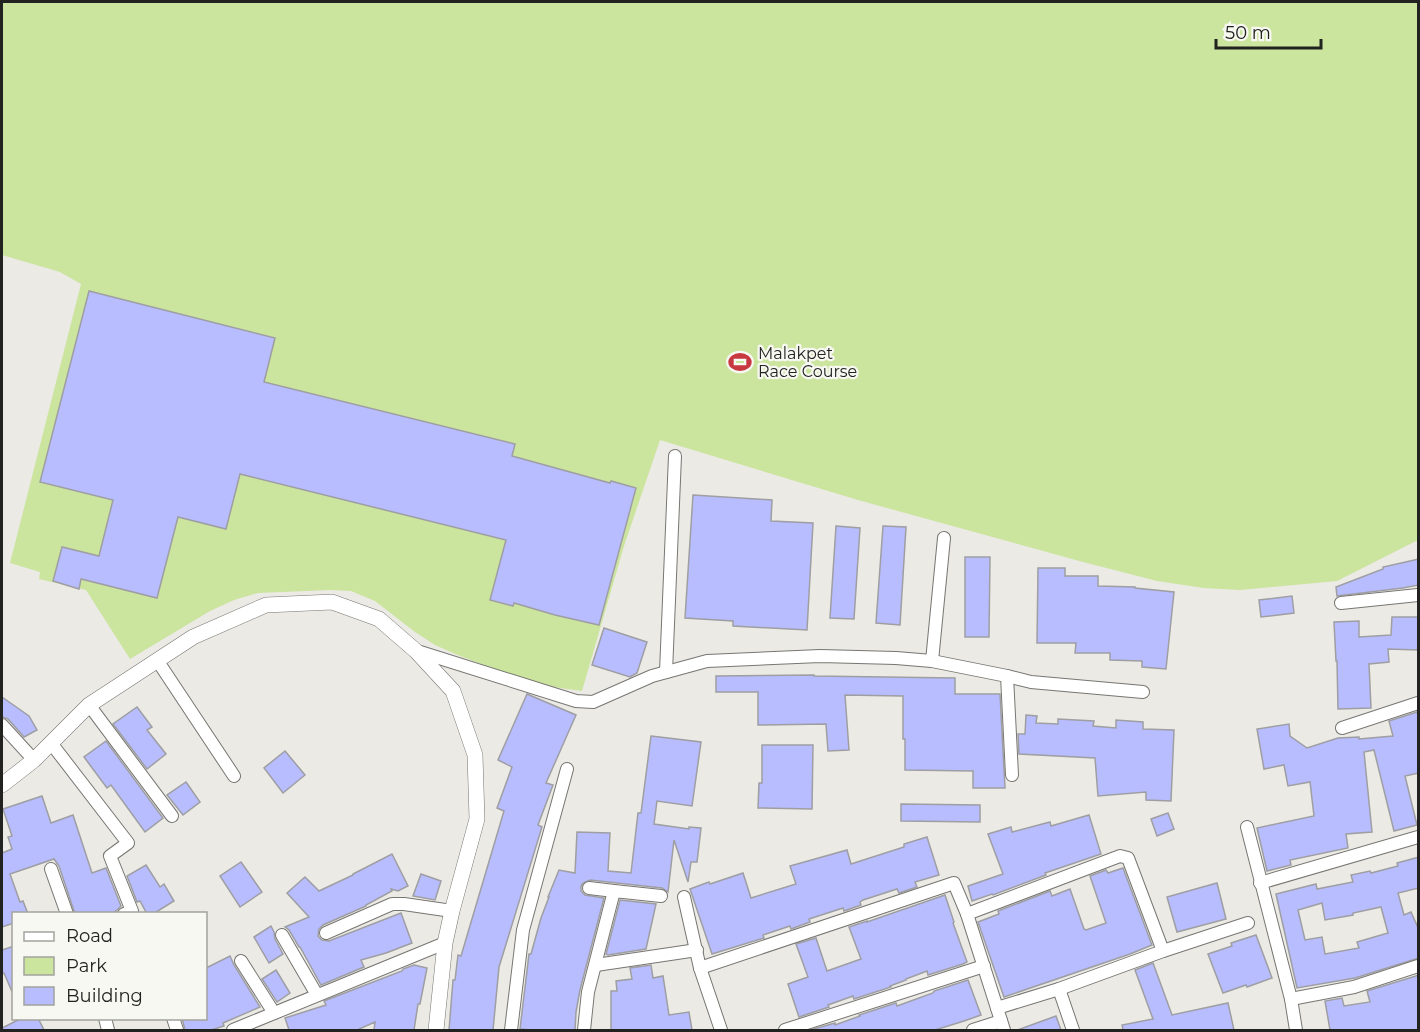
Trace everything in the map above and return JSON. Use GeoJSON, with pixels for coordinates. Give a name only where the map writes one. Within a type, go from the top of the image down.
{"type":"FeatureCollection","features":[{"type":"Feature","properties":{"kind":"street"},"geometry":{"type":"LineString","coordinates":[[666,672],[675,456]]}},
{"type":"Feature","properties":{"kind":"street"},"geometry":{"type":"LineString","coordinates":[[932,661],[944,538]]}},
{"type":"Feature","properties":{"kind":"street"},"geometry":{"type":"LineString","coordinates":[[1341,603],[1419,595]]}},
{"type":"Feature","properties":{"kind":"street"},"geometry":{"type":"LineString","coordinates":[[2,785],[34,760],[89,705],[193,637],[266,605],[332,602],[379,619],[416,651],[453,691],[475,755],[477,819],[445,943],[436,1030]]}},
{"type":"Feature","properties":{"kind":"street"},"geometry":{"type":"LineString","coordinates":[[416,651],[576,701],[593,702],[652,676],[707,661],[820,656],[932,661],[1031,682],[1143,692]]}},
{"type":"Feature","properties":{"kind":"street"},"geometry":{"type":"LineString","coordinates":[[157,660],[234,776]]}},
{"type":"Feature","properties":{"kind":"street"},"geometry":{"type":"LineString","coordinates":[[1007,676],[1012,775]]}},
{"type":"Feature","properties":{"kind":"street"},"geometry":{"type":"LineString","coordinates":[[1342,728],[1419,703]]}},
{"type":"Feature","properties":{"kind":"street"},"geometry":{"type":"LineString","coordinates":[[89,705],[172,816]]}},
{"type":"Feature","properties":{"kind":"street"},"geometry":{"type":"LineString","coordinates":[[2,724],[34,760]]}},
{"type":"Feature","properties":{"kind":"street"},"geometry":{"type":"LineString","coordinates":[[51,743],[128,843],[110,856],[129,912]]}},
{"type":"Feature","properties":{"kind":"street"},"geometry":{"type":"LineString","coordinates":[[510,1030],[523,930],[567,769]]}},
{"type":"Feature","properties":{"kind":"street"},"geometry":{"type":"LineString","coordinates":[[1247,827],[1291,999],[1296,1030]]}},
{"type":"Feature","properties":{"kind":"street"},"geometry":{"type":"LineString","coordinates":[[1260,883],[1419,837]]}},
{"type":"Feature","properties":{"kind":"street"},"geometry":{"type":"LineString","coordinates":[[967,914],[1120,856],[1128,858],[1163,951]]}},
{"type":"Feature","properties":{"kind":"street"},"geometry":{"type":"LineString","coordinates":[[51,869],[66,912]]}},
{"type":"Feature","properties":{"kind":"street"},"geometry":{"type":"LineString","coordinates":[[700,969],[954,883],[967,914],[1003,1026],[973,1030]]}},
{"type":"Feature","properties":{"kind":"street"},"geometry":{"type":"LineString","coordinates":[[589,888],[661,896]]}},
{"type":"Feature","properties":{"kind":"street"},"geometry":{"type":"LineString","coordinates":[[584,1030],[588,992],[614,891]]}},
{"type":"Feature","properties":{"kind":"street"},"geometry":{"type":"LineString","coordinates":[[684,897],[700,969],[721,1030]]}},
{"type":"Feature","properties":{"kind":"street"},"geometry":{"type":"LineString","coordinates":[[326,933],[392,904],[452,911]]}},
{"type":"Feature","properties":{"kind":"street"},"geometry":{"type":"LineString","coordinates":[[997,1008],[1248,924]]}},
{"type":"Feature","properties":{"kind":"street"},"geometry":{"type":"LineString","coordinates":[[282,935],[317,995]]}},
{"type":"Feature","properties":{"kind":"street"},"geometry":{"type":"LineString","coordinates":[[233,1030],[445,943]]}},
{"type":"Feature","properties":{"kind":"street"},"geometry":{"type":"LineString","coordinates":[[596,965],[697,950]]}},
{"type":"Feature","properties":{"kind":"street"},"geometry":{"type":"LineString","coordinates":[[241,961],[274,1013]]}},
{"type":"Feature","properties":{"kind":"street"},"geometry":{"type":"LineString","coordinates":[[785,1030],[984,966]]}},
{"type":"Feature","properties":{"kind":"street"},"geometry":{"type":"LineString","coordinates":[[1291,999],[1354,987],[1419,966]]}},
{"type":"Feature","properties":{"kind":"street"},"geometry":{"type":"LineString","coordinates":[[1059,988],[1073,1030]]}},
{"type":"Feature","properties":{"kind":"green space","name":"Malakpet Race Course"},"geometry":{"type":"Polygon","coordinates":[[[2,2],[1418,2],[1418,540],[1337,581],[1240,590],[1204,588],[1157,581],[1083,562],[858,500],[660,440],[624,546],[582,691],[538,685],[460,656],[435,645],[375,601],[351,591],[258,593],[234,600],[210,611],[130,659],[86,590],[39,579],[40,572],[10,563],[81,284],[60,272],[2,255],[2,2]]]}},
{"type":"Feature","properties":{"kind":"building"},"geometry":{"type":"Polygon","coordinates":[[[89,291],[275,338],[264,382],[515,444],[512,456],[636,488],[599,625],[514,603],[513,606],[490,600],[506,540],[240,474],[226,529],[178,517],[157,598],[81,579],[79,589],[53,581],[62,547],[99,556],[113,500],[40,482],[89,291]]]}},
{"type":"Feature","properties":{"kind":"building"},"geometry":{"type":"Polygon","coordinates":[[[693,495],[772,500],[771,521],[813,523],[807,630],[733,626],[733,621],[685,618],[693,495]]]}},
{"type":"Feature","properties":{"kind":"building"},"geometry":{"type":"Polygon","coordinates":[[[836,526],[860,528],[854,619],[830,618],[836,526]]]}},
{"type":"Feature","properties":{"kind":"building"},"geometry":{"type":"Polygon","coordinates":[[[883,526],[906,527],[900,625],[876,623],[883,526]]]}},
{"type":"Feature","properties":{"kind":"building"},"geometry":{"type":"Polygon","coordinates":[[[965,557],[990,557],[989,637],[965,637],[965,557]]]}},
{"type":"Feature","properties":{"kind":"building"},"geometry":{"type":"Polygon","coordinates":[[[1419,559],[1419,585],[1337,596],[1336,587],[1383,569],[1383,567],[1419,559]]]}},
{"type":"Feature","properties":{"kind":"building"},"geometry":{"type":"Polygon","coordinates":[[[1038,568],[1065,568],[1065,576],[1098,576],[1098,586],[1135,587],[1174,592],[1166,669],[1142,667],[1142,661],[1110,660],[1110,653],[1075,653],[1076,643],[1037,643],[1038,568]]]}},
{"type":"Feature","properties":{"kind":"building"},"geometry":{"type":"Polygon","coordinates":[[[1292,596],[1294,613],[1261,617],[1259,600],[1292,596]]]}},
{"type":"Feature","properties":{"kind":"building"},"geometry":{"type":"Polygon","coordinates":[[[1392,617],[1419,617],[1418,650],[1388,649],[1389,662],[1369,664],[1371,708],[1338,709],[1334,622],[1359,621],[1359,637],[1391,635],[1392,617]]]}},
{"type":"Feature","properties":{"kind":"building"},"geometry":{"type":"Polygon","coordinates":[[[604,628],[647,642],[637,673],[630,677],[592,665],[604,628]]]}},
{"type":"Feature","properties":{"kind":"building"},"geometry":{"type":"Polygon","coordinates":[[[814,675],[955,678],[955,694],[1000,694],[1005,788],[973,788],[973,771],[905,770],[903,696],[845,695],[849,750],[828,751],[826,724],[758,725],[758,692],[716,692],[716,676],[814,675]]]}},
{"type":"Feature","properties":{"kind":"building"},"geometry":{"type":"Polygon","coordinates":[[[527,694],[576,715],[546,783],[553,785],[538,825],[542,827],[499,967],[493,1030],[449,1030],[453,980],[455,980],[458,955],[461,956],[504,811],[497,808],[512,767],[498,760],[527,694]]]}},
{"type":"Feature","properties":{"kind":"building"},"geometry":{"type":"Polygon","coordinates":[[[2,697],[29,716],[37,730],[24,737],[8,719],[2,717],[2,697]]]}},
{"type":"Feature","properties":{"kind":"building"},"geometry":{"type":"Polygon","coordinates":[[[137,707],[152,727],[147,730],[166,754],[147,769],[113,724],[137,707]]]}},
{"type":"Feature","properties":{"kind":"building"},"geometry":{"type":"Polygon","coordinates":[[[1417,712],[1419,718],[1419,773],[1405,776],[1417,825],[1394,831],[1374,750],[1364,752],[1372,832],[1346,834],[1348,848],[1290,860],[1291,865],[1267,871],[1257,828],[1314,816],[1310,782],[1288,786],[1284,765],[1264,769],[1257,729],[1289,724],[1290,736],[1307,748],[1338,738],[1393,736],[1389,721],[1417,712]]]}},
{"type":"Feature","properties":{"kind":"building"},"geometry":{"type":"Polygon","coordinates":[[[1026,715],[1037,716],[1036,723],[1058,724],[1058,719],[1094,721],[1093,726],[1116,728],[1116,720],[1143,722],[1143,729],[1174,730],[1171,801],[1146,800],[1146,792],[1098,796],[1095,758],[1019,754],[1018,734],[1025,734],[1026,715]]]}},
{"type":"Feature","properties":{"kind":"building"},"geometry":{"type":"Polygon","coordinates":[[[651,736],[701,742],[692,806],[657,801],[654,824],[689,829],[689,827],[701,828],[697,862],[691,862],[688,882],[674,840],[668,892],[662,888],[590,880],[583,883],[581,891],[585,895],[604,898],[580,990],[575,1030],[520,1029],[529,954],[531,954],[548,897],[559,870],[575,873],[577,832],[610,833],[608,871],[631,873],[651,736]]]}},
{"type":"Feature","properties":{"kind":"building"},"geometry":{"type":"Polygon","coordinates":[[[106,741],[163,818],[145,832],[111,785],[107,788],[84,757],[106,741]]]}},
{"type":"Feature","properties":{"kind":"building"},"geometry":{"type":"Polygon","coordinates":[[[762,745],[813,745],[812,809],[758,808],[759,783],[762,783],[762,745]]]}},
{"type":"Feature","properties":{"kind":"building"},"geometry":{"type":"Polygon","coordinates":[[[285,751],[305,775],[283,793],[264,768],[285,751]]]}},
{"type":"Feature","properties":{"kind":"building"},"geometry":{"type":"Polygon","coordinates":[[[186,782],[200,802],[183,815],[167,795],[186,782]]]}},
{"type":"Feature","properties":{"kind":"building"},"geometry":{"type":"Polygon","coordinates":[[[42,796],[51,823],[73,815],[92,873],[106,868],[121,906],[114,912],[74,912],[59,866],[54,859],[10,874],[20,902],[23,901],[27,912],[12,912],[12,924],[2,927],[2,853],[12,849],[8,837],[12,836],[3,809],[42,796]]]}},
{"type":"Feature","properties":{"kind":"building"},"geometry":{"type":"Polygon","coordinates":[[[901,804],[980,805],[980,822],[901,821],[901,804]]]}},
{"type":"Feature","properties":{"kind":"building"},"geometry":{"type":"Polygon","coordinates":[[[1168,813],[1174,829],[1157,836],[1151,819],[1168,813]]]}},
{"type":"Feature","properties":{"kind":"building"},"geometry":{"type":"Polygon","coordinates":[[[1089,815],[1101,854],[972,901],[968,886],[1003,874],[988,834],[1011,827],[1012,832],[1050,822],[1051,826],[1089,815]]]}},
{"type":"Feature","properties":{"kind":"building"},"geometry":{"type":"Polygon","coordinates":[[[927,837],[939,875],[915,882],[917,887],[899,893],[897,889],[863,900],[860,902],[861,905],[809,919],[810,922],[791,929],[790,926],[763,935],[764,938],[712,954],[690,889],[743,873],[751,898],[796,884],[790,866],[847,850],[851,864],[927,837]]]}},
{"type":"Feature","properties":{"kind":"building"},"geometry":{"type":"Polygon","coordinates":[[[392,854],[408,886],[398,891],[391,889],[392,891],[366,906],[323,925],[319,929],[318,936],[322,940],[329,941],[401,913],[412,943],[361,960],[364,967],[321,985],[300,947],[285,927],[309,917],[287,893],[305,877],[319,891],[392,854]]]}},
{"type":"Feature","properties":{"kind":"building"},"geometry":{"type":"Polygon","coordinates":[[[1419,857],[1419,888],[1398,893],[1404,915],[1411,912],[1419,930],[1419,958],[1355,978],[1297,988],[1276,894],[1316,884],[1317,889],[1353,882],[1351,875],[1398,866],[1397,863],[1419,857]],[[1322,903],[1298,910],[1305,940],[1322,937],[1325,954],[1359,948],[1357,942],[1388,933],[1381,907],[1325,920],[1322,903]]]}},
{"type":"Feature","properties":{"kind":"building"},"geometry":{"type":"Polygon","coordinates":[[[241,862],[262,892],[240,907],[220,876],[241,862]]]}},
{"type":"Feature","properties":{"kind":"building"},"geometry":{"type":"Polygon","coordinates":[[[146,865],[160,887],[164,884],[174,901],[156,912],[146,912],[140,901],[137,902],[127,876],[146,865]]]}},
{"type":"Feature","properties":{"kind":"building"},"geometry":{"type":"Polygon","coordinates":[[[1123,868],[1152,945],[1004,997],[978,922],[999,914],[998,911],[1050,891],[1052,896],[1070,889],[1084,929],[1106,923],[1090,876],[1106,870],[1108,873],[1123,868]]]}},
{"type":"Feature","properties":{"kind":"building"},"geometry":{"type":"Polygon","coordinates":[[[421,874],[441,881],[435,900],[413,896],[421,874]]]}},
{"type":"Feature","properties":{"kind":"building"},"geometry":{"type":"Polygon","coordinates":[[[1217,883],[1226,919],[1177,932],[1167,897],[1217,883]]]}},
{"type":"Feature","properties":{"kind":"building"},"geometry":{"type":"Polygon","coordinates":[[[945,895],[967,962],[928,975],[927,971],[891,987],[854,999],[853,996],[799,1017],[788,984],[808,977],[796,944],[816,938],[827,971],[861,959],[849,927],[945,895]]]}},
{"type":"Feature","properties":{"kind":"building"},"geometry":{"type":"Polygon","coordinates":[[[620,900],[656,904],[646,949],[608,955],[606,954],[620,900]]]}},
{"type":"Feature","properties":{"kind":"building"},"geometry":{"type":"Polygon","coordinates":[[[271,926],[283,954],[269,963],[254,937],[271,926]]]}},
{"type":"Feature","properties":{"kind":"building"},"geometry":{"type":"Polygon","coordinates":[[[1256,935],[1272,978],[1223,993],[1208,954],[1256,935]]]}},
{"type":"Feature","properties":{"kind":"building"},"geometry":{"type":"Polygon","coordinates":[[[12,947],[12,992],[4,973],[2,974],[2,950],[12,947]]]}},
{"type":"Feature","properties":{"kind":"building"},"geometry":{"type":"Polygon","coordinates":[[[230,956],[260,1007],[223,1023],[224,1026],[211,1030],[185,1030],[182,1020],[207,1020],[207,968],[230,956]]]}},
{"type":"Feature","properties":{"kind":"building"},"geometry":{"type":"Polygon","coordinates":[[[1153,963],[1172,1015],[1228,1003],[1234,1030],[1123,1030],[1122,1025],[1153,1019],[1135,970],[1153,963]]]}},
{"type":"Feature","properties":{"kind":"building"},"geometry":{"type":"Polygon","coordinates":[[[414,965],[427,968],[414,1030],[374,1030],[375,1022],[357,1030],[289,1030],[285,1018],[326,1005],[324,1001],[414,965]]]}},
{"type":"Feature","properties":{"kind":"building"},"geometry":{"type":"Polygon","coordinates":[[[651,965],[653,978],[663,976],[669,1015],[689,1012],[692,1030],[611,1030],[611,991],[617,991],[616,981],[632,979],[630,968],[651,965]]]}},
{"type":"Feature","properties":{"kind":"building"},"geometry":{"type":"Polygon","coordinates":[[[276,970],[290,993],[277,1002],[262,979],[276,970]]]}},
{"type":"Feature","properties":{"kind":"building"},"geometry":{"type":"Polygon","coordinates":[[[1419,975],[1419,1030],[1330,1030],[1325,1001],[1342,998],[1344,1006],[1370,1002],[1367,991],[1419,975]]]}},
{"type":"Feature","properties":{"kind":"building"},"geometry":{"type":"Polygon","coordinates":[[[968,980],[981,1015],[964,1021],[935,1030],[810,1030],[835,1023],[835,1025],[896,1003],[897,1006],[968,980]]]}},
{"type":"Feature","properties":{"kind":"building"},"geometry":{"type":"Polygon","coordinates":[[[1056,1016],[1061,1030],[1020,1029],[1056,1016]]]}},
{"type":"Feature","properties":{"kind":"building"},"geometry":{"type":"Polygon","coordinates":[[[18,1020],[39,1020],[44,1030],[2,1030],[18,1020]]]}},
{"type":"Feature","properties":{"kind":"place","name":"Malakpet Race Course"},"geometry":{"type":"Point","coordinates":[740,362]}}]}
